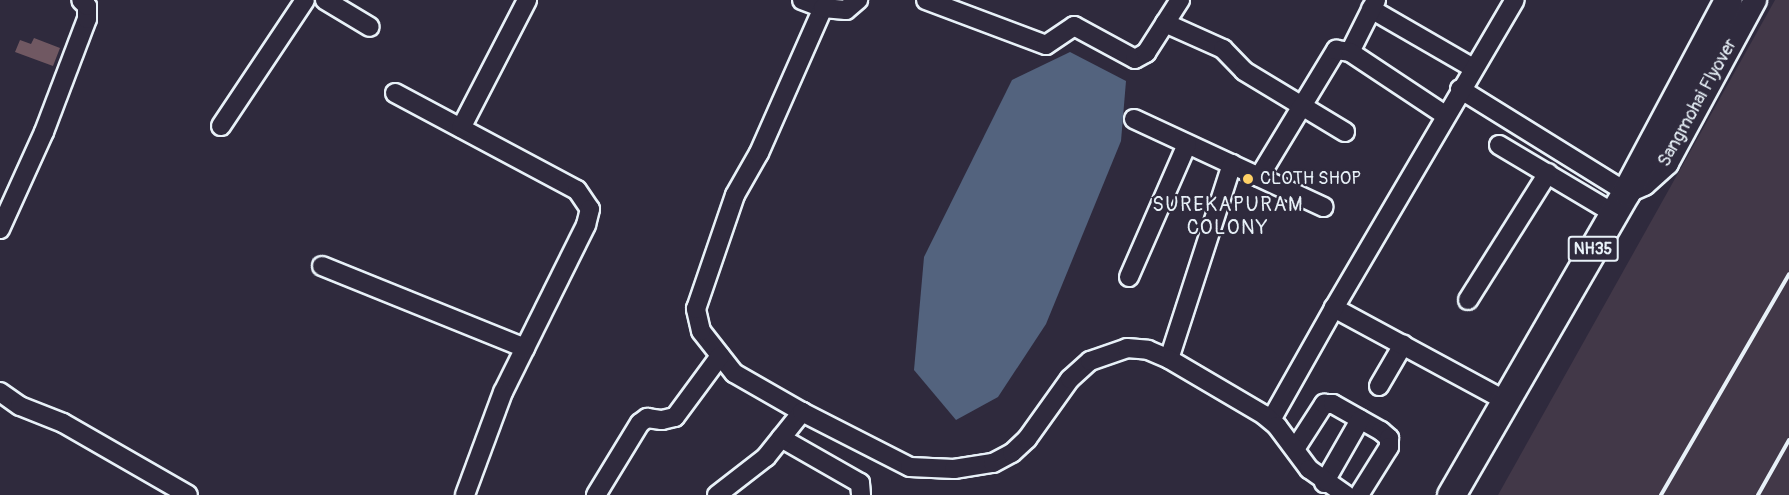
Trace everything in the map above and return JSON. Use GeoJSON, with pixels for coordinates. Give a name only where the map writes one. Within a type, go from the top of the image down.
{"type":"FeatureCollection","features":[{"type":"Feature","properties":{"kind":"highway","name":"NH35"},"geometry":{"type":"LineString","coordinates":[[1451,495],[1620,202],[1728,0]]}},
{"type":"Feature","properties":{"kind":"main road","name":"Sangmohai Flyover"},"geometry":{"type":"LineString","coordinates":[[1620,202],[1667,163],[1755,0]]}},
{"type":"Feature","properties":{"kind":"street"},"geometry":{"type":"LineString","coordinates":[[0,229],[44,132],[87,19],[87,6],[81,0]]}},
{"type":"Feature","properties":{"kind":"street"},"geometry":{"type":"LineString","coordinates":[[221,126],[305,0]]}},
{"type":"Feature","properties":{"kind":"street"},"geometry":{"type":"LineString","coordinates":[[325,0],[370,27]]}},
{"type":"Feature","properties":{"kind":"street"},"geometry":{"type":"LineString","coordinates":[[461,128],[527,0]]}},
{"type":"Feature","properties":{"kind":"street"},"geometry":{"type":"LineString","coordinates":[[802,0],[823,8],[846,10],[858,0]]}},
{"type":"Feature","properties":{"kind":"street"},"geometry":{"type":"LineString","coordinates":[[926,0],[1046,45],[1074,26],[1135,58],[1146,53],[1180,0]]}},
{"type":"Feature","properties":{"kind":"street"},"geometry":{"type":"LineString","coordinates":[[1271,420],[1460,89],[1515,0]]}},
{"type":"Feature","properties":{"kind":"street"},"geometry":{"type":"LineString","coordinates":[[1350,52],[1374,5],[1473,68]]}},
{"type":"Feature","properties":{"kind":"street"},"geometry":{"type":"LineString","coordinates":[[823,8],[762,147],[735,195],[696,309],[701,331],[743,381],[910,467],[975,467],[1012,453],[1070,379],[1090,361],[1127,348],[1148,350],[1169,359],[1271,420],[1324,483],[1346,495]]}},
{"type":"Feature","properties":{"kind":"street"},"geometry":{"type":"LineString","coordinates":[[1166,23],[1223,49],[1244,70],[1346,132]]}},
{"type":"Feature","properties":{"kind":"street"},"geometry":{"type":"LineString","coordinates":[[1259,177],[1336,50],[1350,52],[1445,115]]}},
{"type":"Feature","properties":{"kind":"street"},"geometry":{"type":"LineString","coordinates":[[1460,89],[1620,202]]}},
{"type":"Feature","properties":{"kind":"street"},"geometry":{"type":"LineString","coordinates":[[395,93],[578,190],[590,209],[586,225],[488,426],[465,495]]}},
{"type":"Feature","properties":{"kind":"street"},"geometry":{"type":"LineString","coordinates":[[1134,119],[1324,207]]}},
{"type":"Feature","properties":{"kind":"street"},"geometry":{"type":"LineString","coordinates":[[1129,277],[1187,144]]}},
{"type":"Feature","properties":{"kind":"street"},"geometry":{"type":"LineString","coordinates":[[1499,145],[1548,173],[1620,202]]}},
{"type":"Feature","properties":{"kind":"street"},"geometry":{"type":"LineString","coordinates":[[1169,359],[1232,164]]}},
{"type":"Feature","properties":{"kind":"street"},"geometry":{"type":"LineString","coordinates":[[1468,300],[1548,173]]}},
{"type":"Feature","properties":{"kind":"street"},"geometry":{"type":"LineString","coordinates":[[322,266],[525,348]]}},
{"type":"Feature","properties":{"kind":"street"},"geometry":{"type":"LineString","coordinates":[[1334,308],[1506,401]]}},
{"type":"Feature","properties":{"kind":"street"},"geometry":{"type":"LineString","coordinates":[[1379,387],[1403,345]]}},
{"type":"Feature","properties":{"kind":"street"},"geometry":{"type":"LineString","coordinates":[[596,495],[640,423],[647,418],[662,420],[675,417],[720,356]]}},
{"type":"Feature","properties":{"kind":"street"},"geometry":{"type":"LineString","coordinates":[[0,392],[20,405],[63,423],[188,495]]}},
{"type":"Feature","properties":{"kind":"street"},"geometry":{"type":"LineString","coordinates":[[1295,449],[1324,404],[1334,404],[1360,420],[1390,442],[1359,495]]}},
{"type":"Feature","properties":{"kind":"street"},"geometry":{"type":"LineString","coordinates":[[717,495],[757,465],[802,412]]}},
{"type":"Feature","properties":{"kind":"street"},"geometry":{"type":"LineString","coordinates":[[1324,483],[1360,420]]}},
{"type":"Feature","properties":{"kind":"street"},"geometry":{"type":"LineString","coordinates":[[781,438],[860,483],[861,495]]}},
{"type":"Feature","properties":{"kind":"shaded area"},"geometry":{"type":"Polygon","coordinates":[[[1775,0],[1789,0],[1789,495],[1498,495],[1775,0]]]}},
{"type":"Feature","properties":{"kind":"water"},"geometry":{"type":"Polygon","coordinates":[[[1070,52],[1126,81],[1121,141],[1046,324],[998,397],[956,420],[914,370],[924,257],[1012,80],[1070,52]]]}},
{"type":"Feature","properties":{"kind":"building"},"geometry":{"type":"Polygon","coordinates":[[[34,38],[60,48],[53,66],[15,52],[20,40],[31,44],[34,38]]]}},
{"type":"Feature","properties":{"kind":"railway"},"geometry":{"type":"LineString","coordinates":[[1661,495],[1789,274]]}},
{"type":"Feature","properties":{"kind":"railway"},"geometry":{"type":"LineString","coordinates":[[1758,495],[1789,440]]}},
{"type":"Feature","properties":{"kind":"place","name":"CLOTH SHOP"},"geometry":{"type":"Point","coordinates":[1248,179]}},
{"type":"Feature","properties":{"kind":"district","name":"SUREKAPURAM COLONY"},"geometry":{"type":"Point","coordinates":[1228,216]}}]}
